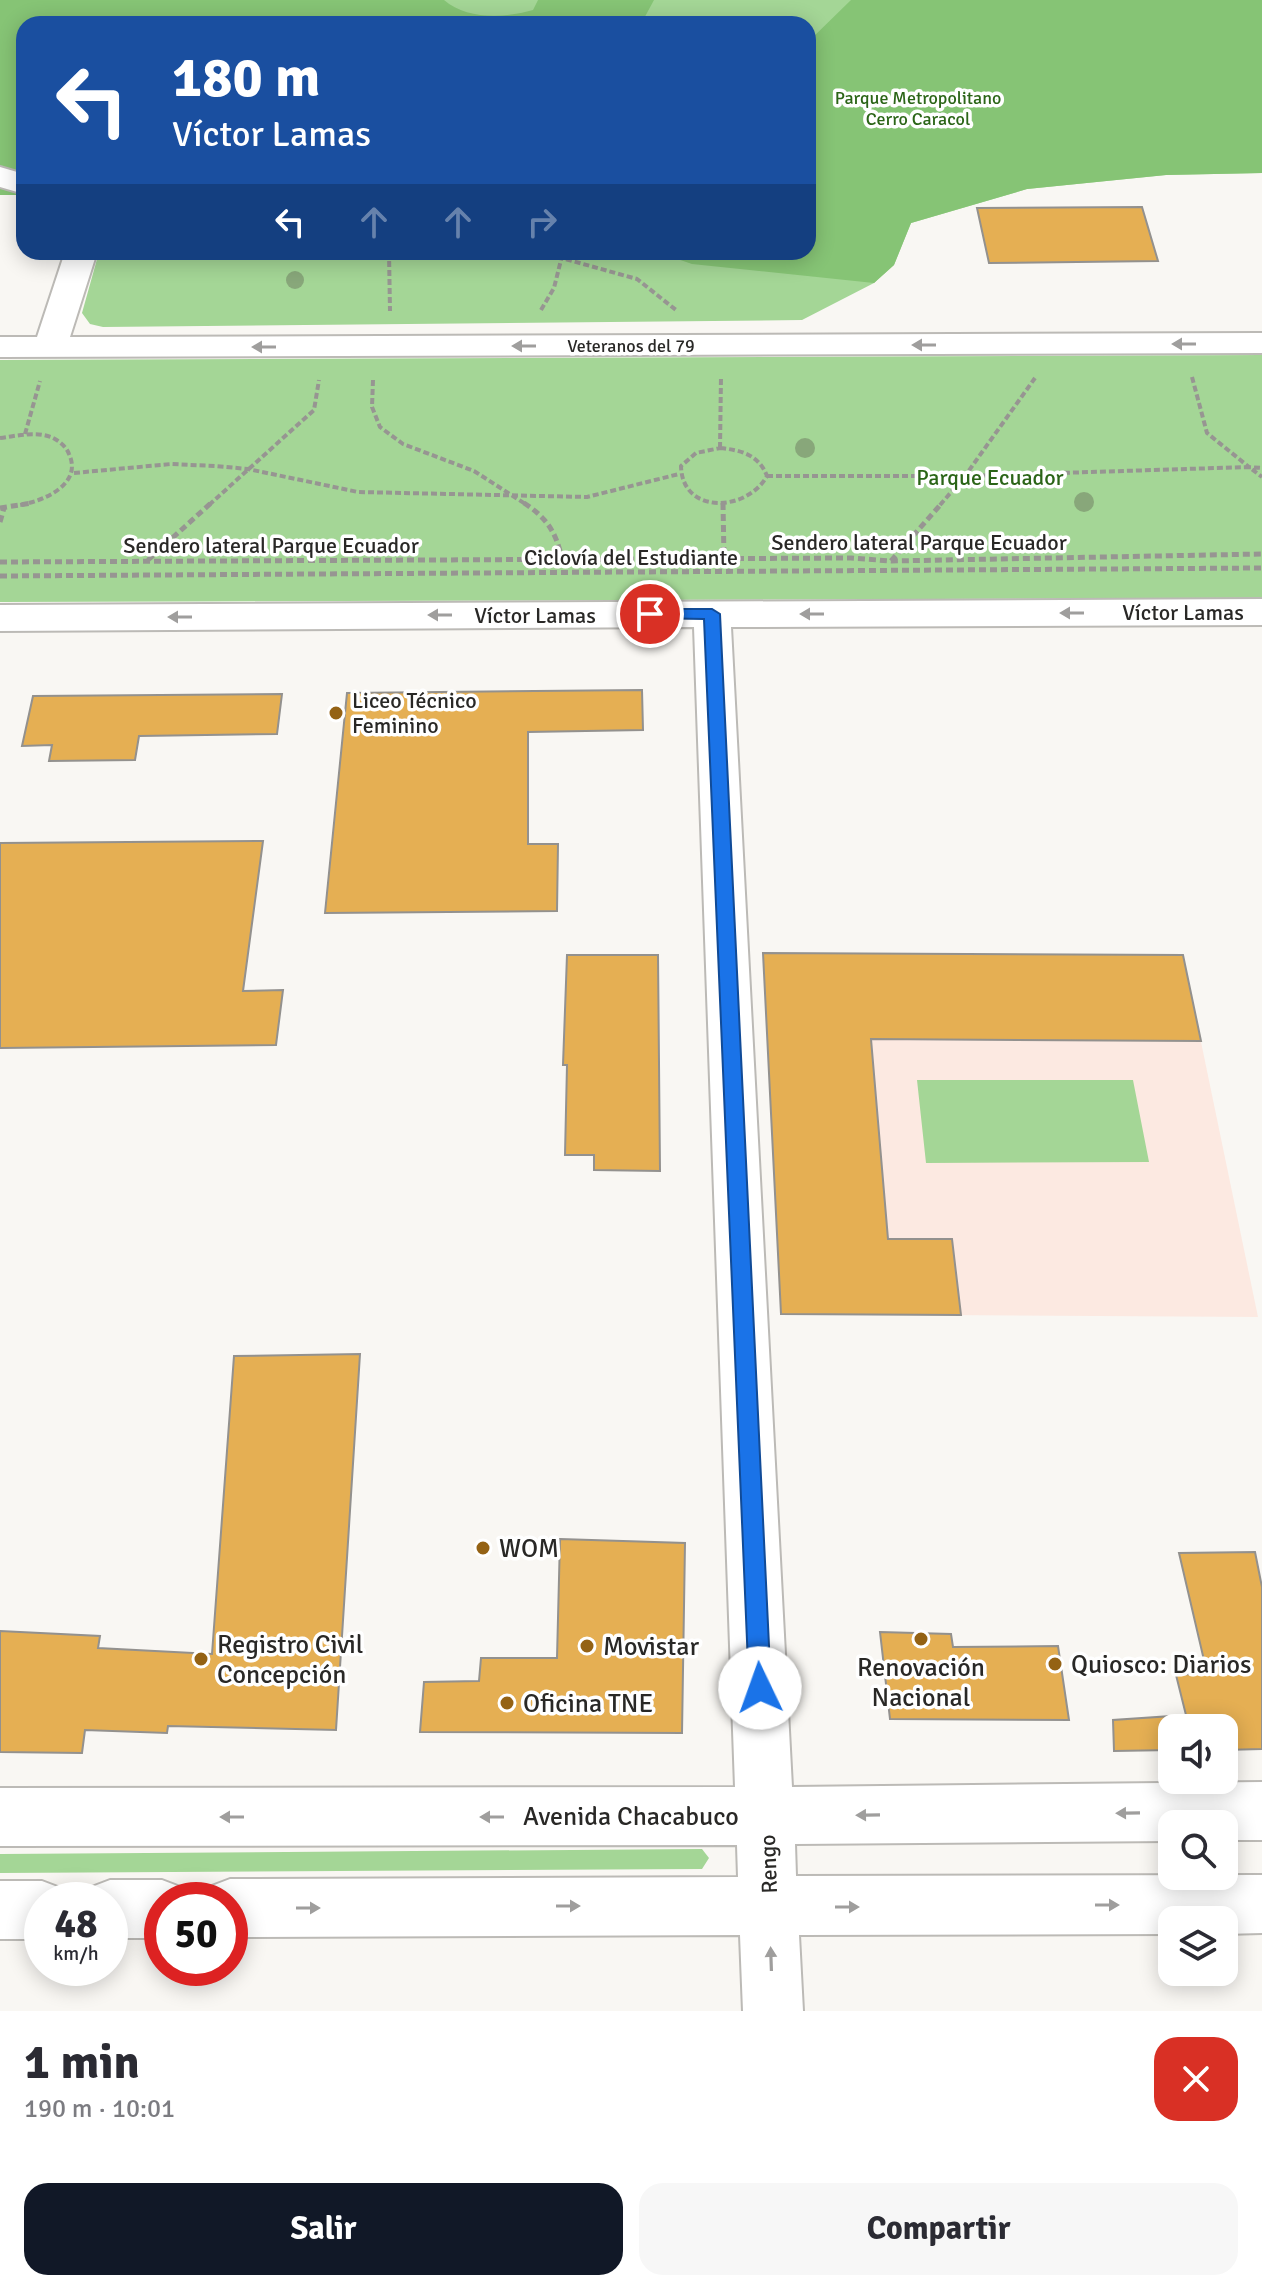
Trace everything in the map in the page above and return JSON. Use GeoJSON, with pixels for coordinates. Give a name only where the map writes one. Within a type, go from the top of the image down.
{"type":"FeatureCollection","features":[{"type":"Feature","properties":{"kind":"main road"},"geometry":{"type":"LineString","coordinates":[[51,346],[78,260]]}},
{"type":"Feature","properties":{"kind":"main road","name":"Veteranos del 79"},"geometry":{"type":"LineString","coordinates":[[0,347],[1262,343]]}},
{"type":"Feature","properties":{"kind":"main road","name":"Víctor Lamas"},"geometry":{"type":"LineString","coordinates":[[0,618],[1262,612]]}},
{"type":"Feature","properties":{"kind":"main road","name":"Rengo"},"geometry":{"type":"LineString","coordinates":[[712,614],[773,2011]]}},
{"type":"Feature","properties":{"kind":"main road","name":"Avenida Chacabuco"},"geometry":{"type":"LineString","coordinates":[[0,1817],[766,1816],[1262,1811]]}},
{"type":"Feature","properties":{"kind":"main road"},"geometry":{"type":"LineString","coordinates":[[248,1908],[1262,1904]]}},
{"type":"Feature","properties":{"kind":"main road"},"geometry":{"type":"LineString","coordinates":[[0,1910],[24,1910]]}},
{"type":"Feature","properties":{"kind":"path"},"geometry":{"type":"LineString","coordinates":[[389,260],[391,347]]}},
{"type":"Feature","properties":{"kind":"path"},"geometry":{"type":"LineString","coordinates":[[505,346],[542,309],[554,288],[562,260]]}},
{"type":"Feature","properties":{"kind":"path"},"geometry":{"type":"LineString","coordinates":[[566,260],[637,279],[678,311],[691,346]]}},
{"type":"Feature","properties":{"kind":"path"},"geometry":{"type":"LineString","coordinates":[[720,448],[721,377],[727,346]]}},
{"type":"Feature","properties":{"kind":"path"},"geometry":{"type":"LineString","coordinates":[[891,561],[965,476],[1038,373]]}},
{"type":"Feature","properties":{"kind":"path"},"geometry":{"type":"LineString","coordinates":[[1190,373],[1207,433],[1262,477]]}},
{"type":"Feature","properties":{"kind":"path"},"geometry":{"type":"LineString","coordinates":[[25,434],[41,378]]}},
{"type":"Feature","properties":{"kind":"path"},"geometry":{"type":"LineString","coordinates":[[146,561],[314,410],[319,379]]}},
{"type":"Feature","properties":{"kind":"path"},"geometry":{"type":"LineString","coordinates":[[373,379],[372,407],[380,427],[403,444],[474,471],[544,516],[557,537],[562,559]]}},
{"type":"Feature","properties":{"kind":"path"},"geometry":{"type":"LineString","coordinates":[[0,438],[25,434],[59,441],[70,450],[75,461],[74,473],[67,485],[37,503],[2,508],[0,522]]}},
{"type":"Feature","properties":{"kind":"path"},"geometry":{"type":"LineString","coordinates":[[720,448],[747,453],[758,459],[767,476],[758,493],[736,502],[723,503],[696,497],[681,483],[679,474],[687,459],[696,453],[720,448]]}},
{"type":"Feature","properties":{"kind":"path"},"geometry":{"type":"LineString","coordinates":[[74,473],[171,464],[248,469],[358,492],[587,497],[679,474]]}},
{"type":"Feature","properties":{"kind":"path"},"geometry":{"type":"LineString","coordinates":[[767,476],[965,476],[1262,468]]}},
{"type":"Feature","properties":{"kind":"path"},"geometry":{"type":"LineString","coordinates":[[723,503],[724,558]]}},
{"type":"Feature","properties":{"kind":"path","name":"Sendero lateral Parque Ecuador"},"geometry":{"type":"LineString","coordinates":[[0,562],[724,558],[891,561],[1262,554]]}},
{"type":"Feature","properties":{"kind":"path","name":"Ciclovía del Estudiante"},"geometry":{"type":"LineString","coordinates":[[0,576],[1262,568]]}},
{"type":"Feature","properties":{"kind":"shaded area"},"geometry":{"type":"Polygon","coordinates":[[[763,953],[1183,955],[1258,1317],[781,1314],[763,953]]]}},
{"type":"Feature","properties":{"kind":"green space","name":"Parque Metropolitano Cerro Caracol"},"geometry":{"type":"Polygon","coordinates":[[[0,0],[1262,0],[1262,173],[1166,175],[1027,189],[911,223],[894,265],[874,283],[802,320],[103,327],[90,324],[82,313],[97,260],[816,260],[816,16],[16,16],[16,195],[0,195],[0,0]]]}},
{"type":"Feature","properties":{"kind":"green space"},"geometry":{"type":"Polygon","coordinates":[[[0,0],[444,0],[464,11],[487,16],[16,16],[16,195],[0,195],[0,0]]]}},
{"type":"Feature","properties":{"kind":"green space"},"geometry":{"type":"Polygon","coordinates":[[[538,0],[654,0],[645,16],[499,16],[533,10],[538,0]]]}},
{"type":"Feature","properties":{"kind":"green space","name":"Parque Metropolitano Cerro Caracol"},"geometry":{"type":"Polygon","coordinates":[[[851,0],[1262,0],[1262,173],[1166,175],[1027,189],[911,223],[894,265],[874,283],[692,264],[680,260],[816,260],[816,34],[851,0]]]}},
{"type":"Feature","properties":{"kind":"green space","name":"Parque Ecuador"},"geometry":{"type":"Polygon","coordinates":[[[1262,355],[1262,598],[0,602],[0,360],[1262,355]]]}},
{"type":"Feature","properties":{"kind":"green space"},"geometry":{"type":"Polygon","coordinates":[[[917,1080],[1133,1080],[1149,1162],[926,1163],[917,1080]]]}},
{"type":"Feature","properties":{"kind":"green space"},"geometry":{"type":"Polygon","coordinates":[[[702,1849],[709,1858],[702,1869],[0,1873],[0,1854],[702,1849]]]}},
{"type":"Feature","properties":{"kind":"building"},"geometry":{"type":"Polygon","coordinates":[[[1142,207],[1158,261],[989,263],[977,208],[1142,207]]]}},
{"type":"Feature","properties":{"kind":"building"},"geometry":{"type":"Polygon","coordinates":[[[642,690],[643,730],[528,732],[528,844],[558,844],[557,911],[325,913],[347,693],[642,690]]]}},
{"type":"Feature","properties":{"kind":"building"},"geometry":{"type":"Polygon","coordinates":[[[282,694],[277,734],[139,736],[135,760],[49,761],[52,745],[22,746],[33,696],[282,694]]]}},
{"type":"Feature","properties":{"kind":"building"},"geometry":{"type":"Polygon","coordinates":[[[263,841],[243,991],[283,990],[276,1045],[0,1048],[0,843],[263,841]]]}},
{"type":"Feature","properties":{"kind":"building"},"geometry":{"type":"Polygon","coordinates":[[[763,953],[1183,955],[1201,1041],[871,1039],[888,1239],[952,1239],[961,1315],[781,1314],[763,953]]]}},
{"type":"Feature","properties":{"kind":"building"},"geometry":{"type":"Polygon","coordinates":[[[567,955],[658,955],[660,1171],[594,1170],[594,1155],[565,1155],[567,1065],[563,1065],[567,955]]]}},
{"type":"Feature","properties":{"kind":"building"},"geometry":{"type":"Polygon","coordinates":[[[360,1354],[336,1730],[168,1726],[167,1733],[85,1730],[82,1753],[0,1752],[0,1631],[100,1636],[98,1648],[212,1654],[234,1356],[360,1354]]]}},
{"type":"Feature","properties":{"kind":"building"},"geometry":{"type":"Polygon","coordinates":[[[560,1539],[685,1543],[682,1733],[420,1732],[424,1682],[479,1681],[481,1658],[557,1658],[560,1539]]]}},
{"type":"Feature","properties":{"kind":"building"},"geometry":{"type":"Polygon","coordinates":[[[1255,1552],[1262,1587],[1262,1749],[1238,1750],[1238,1714],[1186,1714],[1176,1675],[1207,1673],[1179,1553],[1255,1552]]]}},
{"type":"Feature","properties":{"kind":"building"},"geometry":{"type":"Polygon","coordinates":[[[880,1632],[951,1634],[953,1647],[1058,1646],[1069,1720],[890,1719],[880,1632]]]}},
{"type":"Feature","properties":{"kind":"building"},"geometry":{"type":"Polygon","coordinates":[[[1158,1717],[1158,1750],[1114,1751],[1113,1720],[1158,1717]]]}},
{"type":"Feature","properties":{"kind":"place","name":"Liceo Técnico Feminino"},"geometry":{"type":"Point","coordinates":[336,713]}},
{"type":"Feature","properties":{"kind":"place","name":"WOM"},"geometry":{"type":"Point","coordinates":[483,1548]}},
{"type":"Feature","properties":{"kind":"place","name":"Renovación Nacional"},"geometry":{"type":"Point","coordinates":[921,1639]}},
{"type":"Feature","properties":{"kind":"place","name":"Movistar"},"geometry":{"type":"Point","coordinates":[587,1646]}},
{"type":"Feature","properties":{"kind":"place","name":"Registro Civil Concepción"},"geometry":{"type":"Point","coordinates":[201,1659]}},
{"type":"Feature","properties":{"kind":"place","name":"Quiosco: Diarios"},"geometry":{"type":"Point","coordinates":[1055,1664]}},
{"type":"Feature","properties":{"kind":"place","name":"Oficina TNE"},"geometry":{"type":"Point","coordinates":[507,1703]}},
{"type":"Feature","properties":{"kind":"route"},"geometry":{"type":"LineString","coordinates":[[650,614],[712,614],[760,1688]]}}]}
